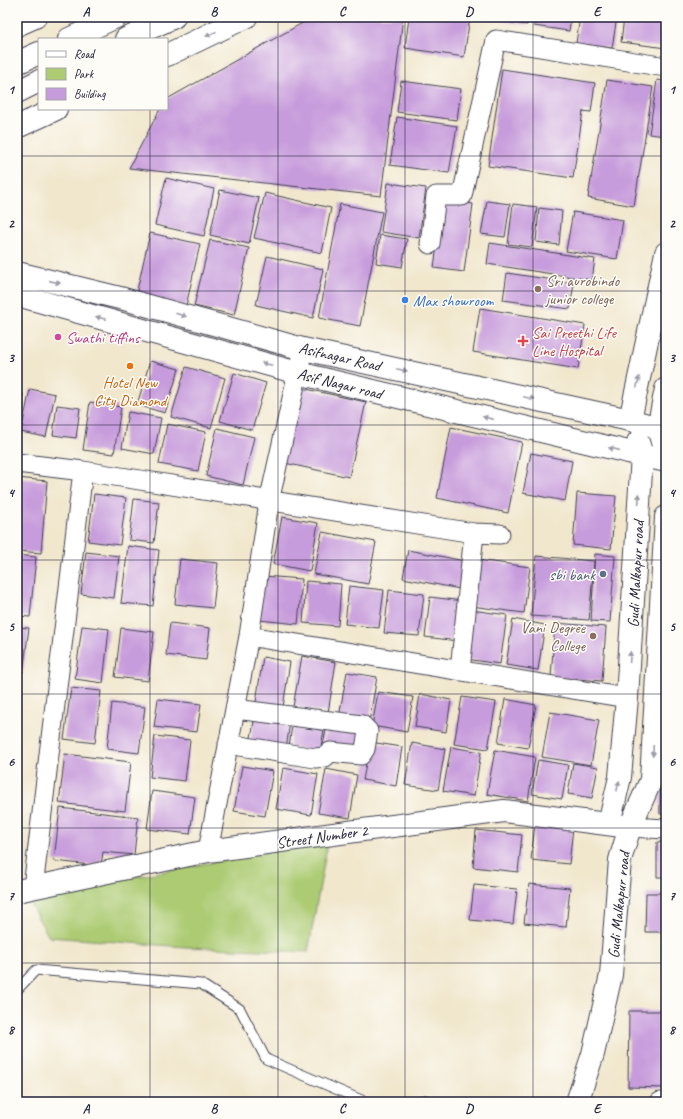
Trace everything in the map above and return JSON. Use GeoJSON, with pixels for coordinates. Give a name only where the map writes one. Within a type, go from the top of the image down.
{"type":"FeatureCollection","features":[{"type":"Feature","properties":{"kind":"main road"},"geometry":{"type":"LineString","coordinates":[[17,25],[35,17]]}},
{"type":"Feature","properties":{"kind":"main road"},"geometry":{"type":"LineString","coordinates":[[71,38],[116,17]]}},
{"type":"Feature","properties":{"kind":"main road"},"geometry":{"type":"LineString","coordinates":[[128,38],[174,17]]}},
{"type":"Feature","properties":{"kind":"main road"},"geometry":{"type":"LineString","coordinates":[[168,54],[246,17]]}},
{"type":"Feature","properties":{"kind":"main road"},"geometry":{"type":"LineString","coordinates":[[17,63],[38,53]]}},
{"type":"Feature","properties":{"kind":"main road"},"geometry":{"type":"LineString","coordinates":[[17,92],[38,82]]}},
{"type":"Feature","properties":{"kind":"main road"},"geometry":{"type":"LineString","coordinates":[[17,127],[54,110]]}},
{"type":"Feature","properties":{"kind":"main road"},"geometry":{"type":"LineString","coordinates":[[630,420],[666,253]]}},
{"type":"Feature","properties":{"kind":"main road","name":"Asifnagar Road"},"geometry":{"type":"LineString","coordinates":[[17,273],[124,299],[303,348],[630,420],[662,429]]}},
{"type":"Feature","properties":{"kind":"main road","name":"Asif Nagar road"},"geometry":{"type":"LineString","coordinates":[[17,295],[298,372],[666,461]]}},
{"type":"Feature","properties":{"kind":"main road"},"geometry":{"type":"LineString","coordinates":[[666,389],[662,429],[666,453]]}},
{"type":"Feature","properties":{"kind":"main road","name":"Gudi Malkapur road"},"geometry":{"type":"LineString","coordinates":[[608,824],[620,777],[627,698],[642,455],[630,420]]}},
{"type":"Feature","properties":{"kind":"main road","name":"Gudi Malkapur road"},"geometry":{"type":"LineString","coordinates":[[577,1102],[593,1054],[611,975],[620,860],[630,827],[651,780],[664,614],[666,517]]}},
{"type":"Feature","properties":{"kind":"main road","name":"Street Number 2"},"geometry":{"type":"LineString","coordinates":[[25,890],[208,851],[504,811],[630,827]]}},
{"type":"Feature","properties":{"kind":"street"},"geometry":{"type":"LineString","coordinates":[[430,244],[436,196],[462,196],[496,40],[666,68]]}},
{"type":"Feature","properties":{"kind":"street"},"geometry":{"type":"LineString","coordinates":[[208,851],[249,636],[269,502],[303,348]]}},
{"type":"Feature","properties":{"kind":"street"},"geometry":{"type":"LineString","coordinates":[[17,463],[83,471],[269,502],[474,533],[500,534]]}},
{"type":"Feature","properties":{"kind":"street"},"geometry":{"type":"LineString","coordinates":[[25,890],[83,471]]}},
{"type":"Feature","properties":{"kind":"street"},"geometry":{"type":"LineString","coordinates":[[460,671],[474,533]]}},
{"type":"Feature","properties":{"kind":"street"},"geometry":{"type":"LineString","coordinates":[[249,636],[627,698]]}},
{"type":"Feature","properties":{"kind":"street"},"geometry":{"type":"LineString","coordinates":[[228,744],[315,758],[325,757],[330,752],[360,755],[365,749],[368,731],[362,725],[235,709]]}},
{"type":"Feature","properties":{"kind":"street"},"geometry":{"type":"LineString","coordinates":[[630,827],[666,829]]}},
{"type":"Feature","properties":{"kind":"street"},"geometry":{"type":"LineString","coordinates":[[660,1102],[666,1102]]}},
{"type":"Feature","properties":{"kind":"lane"},"geometry":{"type":"LineString","coordinates":[[17,990],[36,970],[201,984],[240,1009],[266,1059],[366,1102]]}},
{"type":"Feature","properties":{"kind":"lane"},"geometry":{"type":"LineString","coordinates":[[415,1102],[424,1100],[432,1102]]}},
{"type":"Feature","properties":{"kind":"green space"},"geometry":{"type":"Polygon","coordinates":[[[328,841],[308,952],[186,947],[49,937],[26,897],[328,841]]]}},
{"type":"Feature","properties":{"kind":"building"},"geometry":{"type":"Polygon","coordinates":[[[313,17],[403,17],[381,196],[129,168],[159,110],[168,110],[168,98],[313,17]]]}},
{"type":"Feature","properties":{"kind":"building"},"geometry":{"type":"Polygon","coordinates":[[[409,17],[470,17],[464,57],[405,48],[409,17]]]}},
{"type":"Feature","properties":{"kind":"building"},"geometry":{"type":"Polygon","coordinates":[[[493,17],[528,17],[527,25],[493,20],[493,17]]]}},
{"type":"Feature","properties":{"kind":"building"},"geometry":{"type":"Polygon","coordinates":[[[535,17],[571,17],[569,31],[534,26],[535,17]]]}},
{"type":"Feature","properties":{"kind":"building"},"geometry":{"type":"Polygon","coordinates":[[[580,17],[617,17],[612,48],[576,43],[580,17]]]}},
{"type":"Feature","properties":{"kind":"building"},"geometry":{"type":"Polygon","coordinates":[[[624,17],[666,18],[666,48],[621,42],[624,17]]]}},
{"type":"Feature","properties":{"kind":"building"},"geometry":{"type":"Polygon","coordinates":[[[502,69],[595,83],[591,112],[583,111],[573,178],[488,166],[502,69]]]}},
{"type":"Feature","properties":{"kind":"building"},"geometry":{"type":"Polygon","coordinates":[[[607,80],[653,87],[634,206],[588,198],[607,80]]]}},
{"type":"Feature","properties":{"kind":"building"},"geometry":{"type":"Polygon","coordinates":[[[657,80],[666,81],[666,136],[649,134],[657,80]]]}},
{"type":"Feature","properties":{"kind":"building"},"geometry":{"type":"Polygon","coordinates":[[[401,81],[461,89],[457,120],[397,112],[401,81]]]}},
{"type":"Feature","properties":{"kind":"building"},"geometry":{"type":"Polygon","coordinates":[[[397,117],[457,126],[449,173],[390,165],[397,117]]]}},
{"type":"Feature","properties":{"kind":"building"},"geometry":{"type":"Polygon","coordinates":[[[166,178],[214,189],[204,236],[155,225],[166,178]]]}},
{"type":"Feature","properties":{"kind":"building"},"geometry":{"type":"Polygon","coordinates":[[[388,183],[426,188],[419,238],[381,232],[388,183]]]}},
{"type":"Feature","properties":{"kind":"building"},"geometry":{"type":"Polygon","coordinates":[[[220,190],[259,198],[249,244],[210,235],[220,190]]]}},
{"type":"Feature","properties":{"kind":"building"},"geometry":{"type":"Polygon","coordinates":[[[265,193],[331,208],[322,253],[254,238],[265,193]]]}},
{"type":"Feature","properties":{"kind":"building"},"geometry":{"type":"Polygon","coordinates":[[[443,200],[473,204],[464,272],[434,268],[443,200]]]}},
{"type":"Feature","properties":{"kind":"building"},"geometry":{"type":"Polygon","coordinates":[[[487,201],[510,204],[505,237],[481,234],[487,201]]]}},
{"type":"Feature","properties":{"kind":"building"},"geometry":{"type":"Polygon","coordinates":[[[340,204],[382,212],[360,326],[319,318],[340,204]]]}},
{"type":"Feature","properties":{"kind":"building"},"geometry":{"type":"Polygon","coordinates":[[[513,204],[537,207],[532,247],[508,244],[513,204]]]}},
{"type":"Feature","properties":{"kind":"building"},"geometry":{"type":"Polygon","coordinates":[[[539,208],[562,211],[559,245],[536,242],[539,208]]]}},
{"type":"Feature","properties":{"kind":"building"},"geometry":{"type":"Polygon","coordinates":[[[573,212],[623,220],[617,259],[566,251],[573,212]]]}},
{"type":"Feature","properties":{"kind":"building"},"geometry":{"type":"Polygon","coordinates":[[[150,233],[200,244],[186,306],[136,295],[150,233]]]}},
{"type":"Feature","properties":{"kind":"building"},"geometry":{"type":"Polygon","coordinates":[[[380,235],[407,239],[402,267],[376,263],[380,235]]]}},
{"type":"Feature","properties":{"kind":"building"},"geometry":{"type":"Polygon","coordinates":[[[210,240],[249,248],[234,315],[194,306],[210,240]]]}},
{"type":"Feature","properties":{"kind":"building"},"geometry":{"type":"Polygon","coordinates":[[[490,243],[595,259],[592,280],[487,264],[490,243]]]}},
{"type":"Feature","properties":{"kind":"building"},"geometry":{"type":"Polygon","coordinates":[[[267,256],[323,269],[313,318],[256,305],[267,256]]]}},
{"type":"Feature","properties":{"kind":"building"},"geometry":{"type":"Polygon","coordinates":[[[507,273],[574,283],[570,309],[503,300],[507,273]]]}},
{"type":"Feature","properties":{"kind":"building"},"geometry":{"type":"Polygon","coordinates":[[[480,308],[585,325],[578,369],[473,352],[480,308]]]}},
{"type":"Feature","properties":{"kind":"building"},"geometry":{"type":"Polygon","coordinates":[[[150,361],[179,369],[165,413],[137,405],[150,361]]]}},
{"type":"Feature","properties":{"kind":"building"},"geometry":{"type":"Polygon","coordinates":[[[186,367],[225,378],[211,428],[171,417],[186,367]]]}},
{"type":"Feature","properties":{"kind":"building"},"geometry":{"type":"Polygon","coordinates":[[[234,373],[266,383],[252,430],[220,421],[234,373]]]}},
{"type":"Feature","properties":{"kind":"building"},"geometry":{"type":"Polygon","coordinates":[[[297,387],[366,402],[349,477],[280,462],[297,387]]]}},
{"type":"Feature","properties":{"kind":"building"},"geometry":{"type":"Polygon","coordinates":[[[30,389],[55,394],[46,437],[21,432],[30,389]]]}},
{"type":"Feature","properties":{"kind":"building"},"geometry":{"type":"Polygon","coordinates":[[[17,393],[23,394],[18,423],[17,423],[17,393]]]}},
{"type":"Feature","properties":{"kind":"building"},"geometry":{"type":"Polygon","coordinates":[[[90,402],[121,407],[114,454],[83,450],[90,402]]]}},
{"type":"Feature","properties":{"kind":"building"},"geometry":{"type":"Polygon","coordinates":[[[57,405],[80,408],[76,438],[53,435],[57,405]]]}},
{"type":"Feature","properties":{"kind":"building"},"geometry":{"type":"Polygon","coordinates":[[[128,412],[161,418],[154,454],[122,448],[128,412]]]}},
{"type":"Feature","properties":{"kind":"building"},"geometry":{"type":"Polygon","coordinates":[[[167,424],[206,432],[198,471],[159,464],[167,424]]]}},
{"type":"Feature","properties":{"kind":"building"},"geometry":{"type":"Polygon","coordinates":[[[451,427],[522,442],[508,513],[437,498],[451,427]]]}},
{"type":"Feature","properties":{"kind":"building"},"geometry":{"type":"Polygon","coordinates":[[[217,428],[254,437],[243,485],[206,476],[217,428]]]}},
{"type":"Feature","properties":{"kind":"building"},"geometry":{"type":"Polygon","coordinates":[[[531,453],[572,461],[565,501],[523,493],[531,453]]]}},
{"type":"Feature","properties":{"kind":"building"},"geometry":{"type":"Polygon","coordinates":[[[17,478],[47,481],[41,553],[17,551],[17,478]]]}},
{"type":"Feature","properties":{"kind":"building"},"geometry":{"type":"Polygon","coordinates":[[[577,493],[616,496],[611,549],[573,545],[577,493]]]}},
{"type":"Feature","properties":{"kind":"building"},"geometry":{"type":"Polygon","coordinates":[[[94,494],[126,498],[120,545],[88,541],[94,494]]]}},
{"type":"Feature","properties":{"kind":"building"},"geometry":{"type":"Polygon","coordinates":[[[134,499],[159,502],[154,543],[129,540],[134,499]]]}},
{"type":"Feature","properties":{"kind":"building"},"geometry":{"type":"Polygon","coordinates":[[[282,517],[318,523],[310,571],[273,564],[282,517]]]}},
{"type":"Feature","properties":{"kind":"building"},"geometry":{"type":"Polygon","coordinates":[[[322,532],[376,542],[368,584],[314,574],[322,532]]]}},
{"type":"Feature","properties":{"kind":"building"},"geometry":{"type":"Polygon","coordinates":[[[128,546],[159,550],[153,606],[121,603],[128,546]]]}},
{"type":"Feature","properties":{"kind":"building"},"geometry":{"type":"Polygon","coordinates":[[[408,550],[465,561],[460,589],[403,578],[408,550]]]}},
{"type":"Feature","properties":{"kind":"building"},"geometry":{"type":"Polygon","coordinates":[[[86,552],[119,556],[114,598],[81,594],[86,552]]]}},
{"type":"Feature","properties":{"kind":"building"},"geometry":{"type":"Polygon","coordinates":[[[595,554],[615,556],[610,622],[591,621],[595,554]]]}},
{"type":"Feature","properties":{"kind":"building"},"geometry":{"type":"Polygon","coordinates":[[[17,555],[36,557],[30,617],[17,616],[17,555]]]}},
{"type":"Feature","properties":{"kind":"building"},"geometry":{"type":"Polygon","coordinates":[[[536,556],[594,561],[589,620],[531,616],[536,556]]]}},
{"type":"Feature","properties":{"kind":"building"},"geometry":{"type":"Polygon","coordinates":[[[180,559],[218,563],[213,608],[175,604],[180,559]]]}},
{"type":"Feature","properties":{"kind":"building"},"geometry":{"type":"Polygon","coordinates":[[[478,560],[530,567],[524,613],[471,606],[478,560]]]}},
{"type":"Feature","properties":{"kind":"building"},"geometry":{"type":"Polygon","coordinates":[[[263,576],[302,579],[298,624],[259,620],[263,576]]]}},
{"type":"Feature","properties":{"kind":"building"},"geometry":{"type":"Polygon","coordinates":[[[306,581],[341,584],[338,626],[303,623],[306,581]]]}},
{"type":"Feature","properties":{"kind":"building"},"geometry":{"type":"Polygon","coordinates":[[[349,586],[384,590],[379,628],[345,624],[349,586]]]}},
{"type":"Feature","properties":{"kind":"building"},"geometry":{"type":"Polygon","coordinates":[[[389,590],[424,594],[419,636],[384,633],[389,590]]]}},
{"type":"Feature","properties":{"kind":"building"},"geometry":{"type":"Polygon","coordinates":[[[430,597],[463,601],[458,641],[425,637],[430,597]]]}},
{"type":"Feature","properties":{"kind":"building"},"geometry":{"type":"Polygon","coordinates":[[[472,610],[507,615],[500,664],[465,659],[472,610]]]}},
{"type":"Feature","properties":{"kind":"building"},"geometry":{"type":"Polygon","coordinates":[[[513,619],[545,625],[538,670],[506,665],[513,619]]]}},
{"type":"Feature","properties":{"kind":"building"},"geometry":{"type":"Polygon","coordinates":[[[170,623],[210,628],[206,660],[166,655],[170,623]]]}},
{"type":"Feature","properties":{"kind":"building"},"geometry":{"type":"Polygon","coordinates":[[[555,623],[606,627],[602,681],[551,677],[555,623]]]}},
{"type":"Feature","properties":{"kind":"building"},"geometry":{"type":"Polygon","coordinates":[[[82,626],[109,629],[103,683],[75,679],[82,626]]]}},
{"type":"Feature","properties":{"kind":"building"},"geometry":{"type":"Polygon","coordinates":[[[17,627],[29,628],[23,672],[17,672],[17,627]]]}},
{"type":"Feature","properties":{"kind":"building"},"geometry":{"type":"Polygon","coordinates":[[[121,628],[154,632],[148,681],[115,677],[121,628]]]}},
{"type":"Feature","properties":{"kind":"building"},"geometry":{"type":"Polygon","coordinates":[[[302,656],[336,662],[328,713],[293,707],[302,656]]]}},
{"type":"Feature","properties":{"kind":"building"},"geometry":{"type":"Polygon","coordinates":[[[263,657],[290,662],[283,707],[256,702],[263,657]]]}},
{"type":"Feature","properties":{"kind":"building"},"geometry":{"type":"Polygon","coordinates":[[[347,672],[377,677],[369,722],[339,717],[347,672]]]}},
{"type":"Feature","properties":{"kind":"building"},"geometry":{"type":"Polygon","coordinates":[[[17,680],[20,680],[18,709],[17,709],[17,680]]]}},
{"type":"Feature","properties":{"kind":"building"},"geometry":{"type":"Polygon","coordinates":[[[71,688],[101,691],[95,743],[64,739],[71,688]]]}},
{"type":"Feature","properties":{"kind":"building"},"geometry":{"type":"Polygon","coordinates":[[[378,692],[413,697],[407,732],[372,726],[378,692]]]}},
{"type":"Feature","properties":{"kind":"building"},"geometry":{"type":"Polygon","coordinates":[[[420,694],[451,700],[446,732],[415,727],[420,694]]]}},
{"type":"Feature","properties":{"kind":"building"},"geometry":{"type":"Polygon","coordinates":[[[462,697],[496,702],[488,749],[454,744],[462,697]]]}},
{"type":"Feature","properties":{"kind":"building"},"geometry":{"type":"Polygon","coordinates":[[[158,699],[201,704],[197,732],[154,727],[158,699]]]}},
{"type":"Feature","properties":{"kind":"building"},"geometry":{"type":"Polygon","coordinates":[[[505,699],[536,705],[528,748],[498,743],[505,699]]]}},
{"type":"Feature","properties":{"kind":"building"},"geometry":{"type":"Polygon","coordinates":[[[112,703],[145,707],[139,753],[107,749],[112,703]]]}},
{"type":"Feature","properties":{"kind":"building"},"geometry":{"type":"Polygon","coordinates":[[[550,712],[599,720],[591,765],[542,757],[550,712]]]}},
{"type":"Feature","properties":{"kind":"building"},"geometry":{"type":"Polygon","coordinates":[[[255,716],[290,722],[286,749],[250,743],[255,716]]]}},
{"type":"Feature","properties":{"kind":"building"},"geometry":{"type":"Polygon","coordinates":[[[292,725],[324,730],[320,752],[289,747],[292,725]]]}},
{"type":"Feature","properties":{"kind":"building"},"geometry":{"type":"Polygon","coordinates":[[[327,725],[360,731],[356,751],[323,745],[327,725]]]}},
{"type":"Feature","properties":{"kind":"building"},"geometry":{"type":"Polygon","coordinates":[[[155,736],[190,740],[185,781],[150,777],[155,736]]]}},
{"type":"Feature","properties":{"kind":"building"},"geometry":{"type":"Polygon","coordinates":[[[370,742],[402,747],[396,786],[363,780],[370,742]]]}},
{"type":"Feature","properties":{"kind":"building"},"geometry":{"type":"Polygon","coordinates":[[[412,743],[445,749],[438,790],[405,785],[412,743]]]}},
{"type":"Feature","properties":{"kind":"building"},"geometry":{"type":"Polygon","coordinates":[[[451,747],[481,752],[474,796],[443,791],[451,747]]]}},
{"type":"Feature","properties":{"kind":"building"},"geometry":{"type":"Polygon","coordinates":[[[495,750],[535,757],[528,801],[487,794],[495,750]]]}},
{"type":"Feature","properties":{"kind":"building"},"geometry":{"type":"Polygon","coordinates":[[[661,751],[666,751],[666,814],[660,814],[661,751]]]}},
{"type":"Feature","properties":{"kind":"building"},"geometry":{"type":"Polygon","coordinates":[[[65,754],[131,762],[125,811],[59,803],[65,754]]]}},
{"type":"Feature","properties":{"kind":"building"},"geometry":{"type":"Polygon","coordinates":[[[538,760],[568,765],[562,799],[532,794],[538,760]]]}},
{"type":"Feature","properties":{"kind":"building"},"geometry":{"type":"Polygon","coordinates":[[[573,763],[598,767],[592,798],[568,794],[573,763]]]}},
{"type":"Feature","properties":{"kind":"building"},"geometry":{"type":"Polygon","coordinates":[[[242,766],[273,771],[265,816],[234,811],[242,766]]]}},
{"type":"Feature","properties":{"kind":"building"},"geometry":{"type":"Polygon","coordinates":[[[283,768],[318,774],[311,815],[276,809],[283,768]]]}},
{"type":"Feature","properties":{"kind":"building"},"geometry":{"type":"Polygon","coordinates":[[[326,769],[357,775],[350,818],[318,813],[326,769]]]}},
{"type":"Feature","properties":{"kind":"building"},"geometry":{"type":"Polygon","coordinates":[[[152,791],[195,797],[190,834],[147,829],[152,791]]]}},
{"type":"Feature","properties":{"kind":"building"},"geometry":{"type":"Polygon","coordinates":[[[60,808],[138,817],[134,855],[103,852],[101,866],[54,861],[60,808]]]}},
{"type":"Feature","properties":{"kind":"building"},"geometry":{"type":"Polygon","coordinates":[[[535,824],[573,828],[569,864],[531,860],[535,824]]]}},
{"type":"Feature","properties":{"kind":"building"},"geometry":{"type":"Polygon","coordinates":[[[476,830],[522,835],[518,872],[473,867],[476,830]]]}},
{"type":"Feature","properties":{"kind":"building"},"geometry":{"type":"Polygon","coordinates":[[[657,842],[666,842],[666,877],[657,877],[657,842]]]}},
{"type":"Feature","properties":{"kind":"building"},"geometry":{"type":"Polygon","coordinates":[[[529,884],[570,888],[566,927],[524,923],[529,884]]]}},
{"type":"Feature","properties":{"kind":"building"},"geometry":{"type":"Polygon","coordinates":[[[474,885],[517,889],[513,924],[470,920],[474,885]]]}},
{"type":"Feature","properties":{"kind":"building"},"geometry":{"type":"Polygon","coordinates":[[[646,893],[666,893],[666,932],[645,932],[646,893]]]}},
{"type":"Feature","properties":{"kind":"building"},"geometry":{"type":"Polygon","coordinates":[[[629,1011],[666,1011],[666,1088],[628,1087],[629,1011]]]}},
{"type":"Feature","properties":{"kind":"place","name":"Sri aurobindo junior college"},"geometry":{"type":"Point","coordinates":[538,289]}},
{"type":"Feature","properties":{"kind":"place","name":"Max showroom"},"geometry":{"type":"Point","coordinates":[405,300]}},
{"type":"Feature","properties":{"kind":"place","name":"Swathi tiffins"},"geometry":{"type":"Point","coordinates":[58,337]}},
{"type":"Feature","properties":{"kind":"place","name":"Sai Preethi Life Line Hospital"},"geometry":{"type":"Point","coordinates":[523,341]}},
{"type":"Feature","properties":{"kind":"place","name":"Hotel New City Diamond"},"geometry":{"type":"Point","coordinates":[130,366]}},
{"type":"Feature","properties":{"kind":"place","name":"sbi bank"},"geometry":{"type":"Point","coordinates":[603,574]}},
{"type":"Feature","properties":{"kind":"place","name":"Vani Degree College"},"geometry":{"type":"Point","coordinates":[593,636]}}]}
